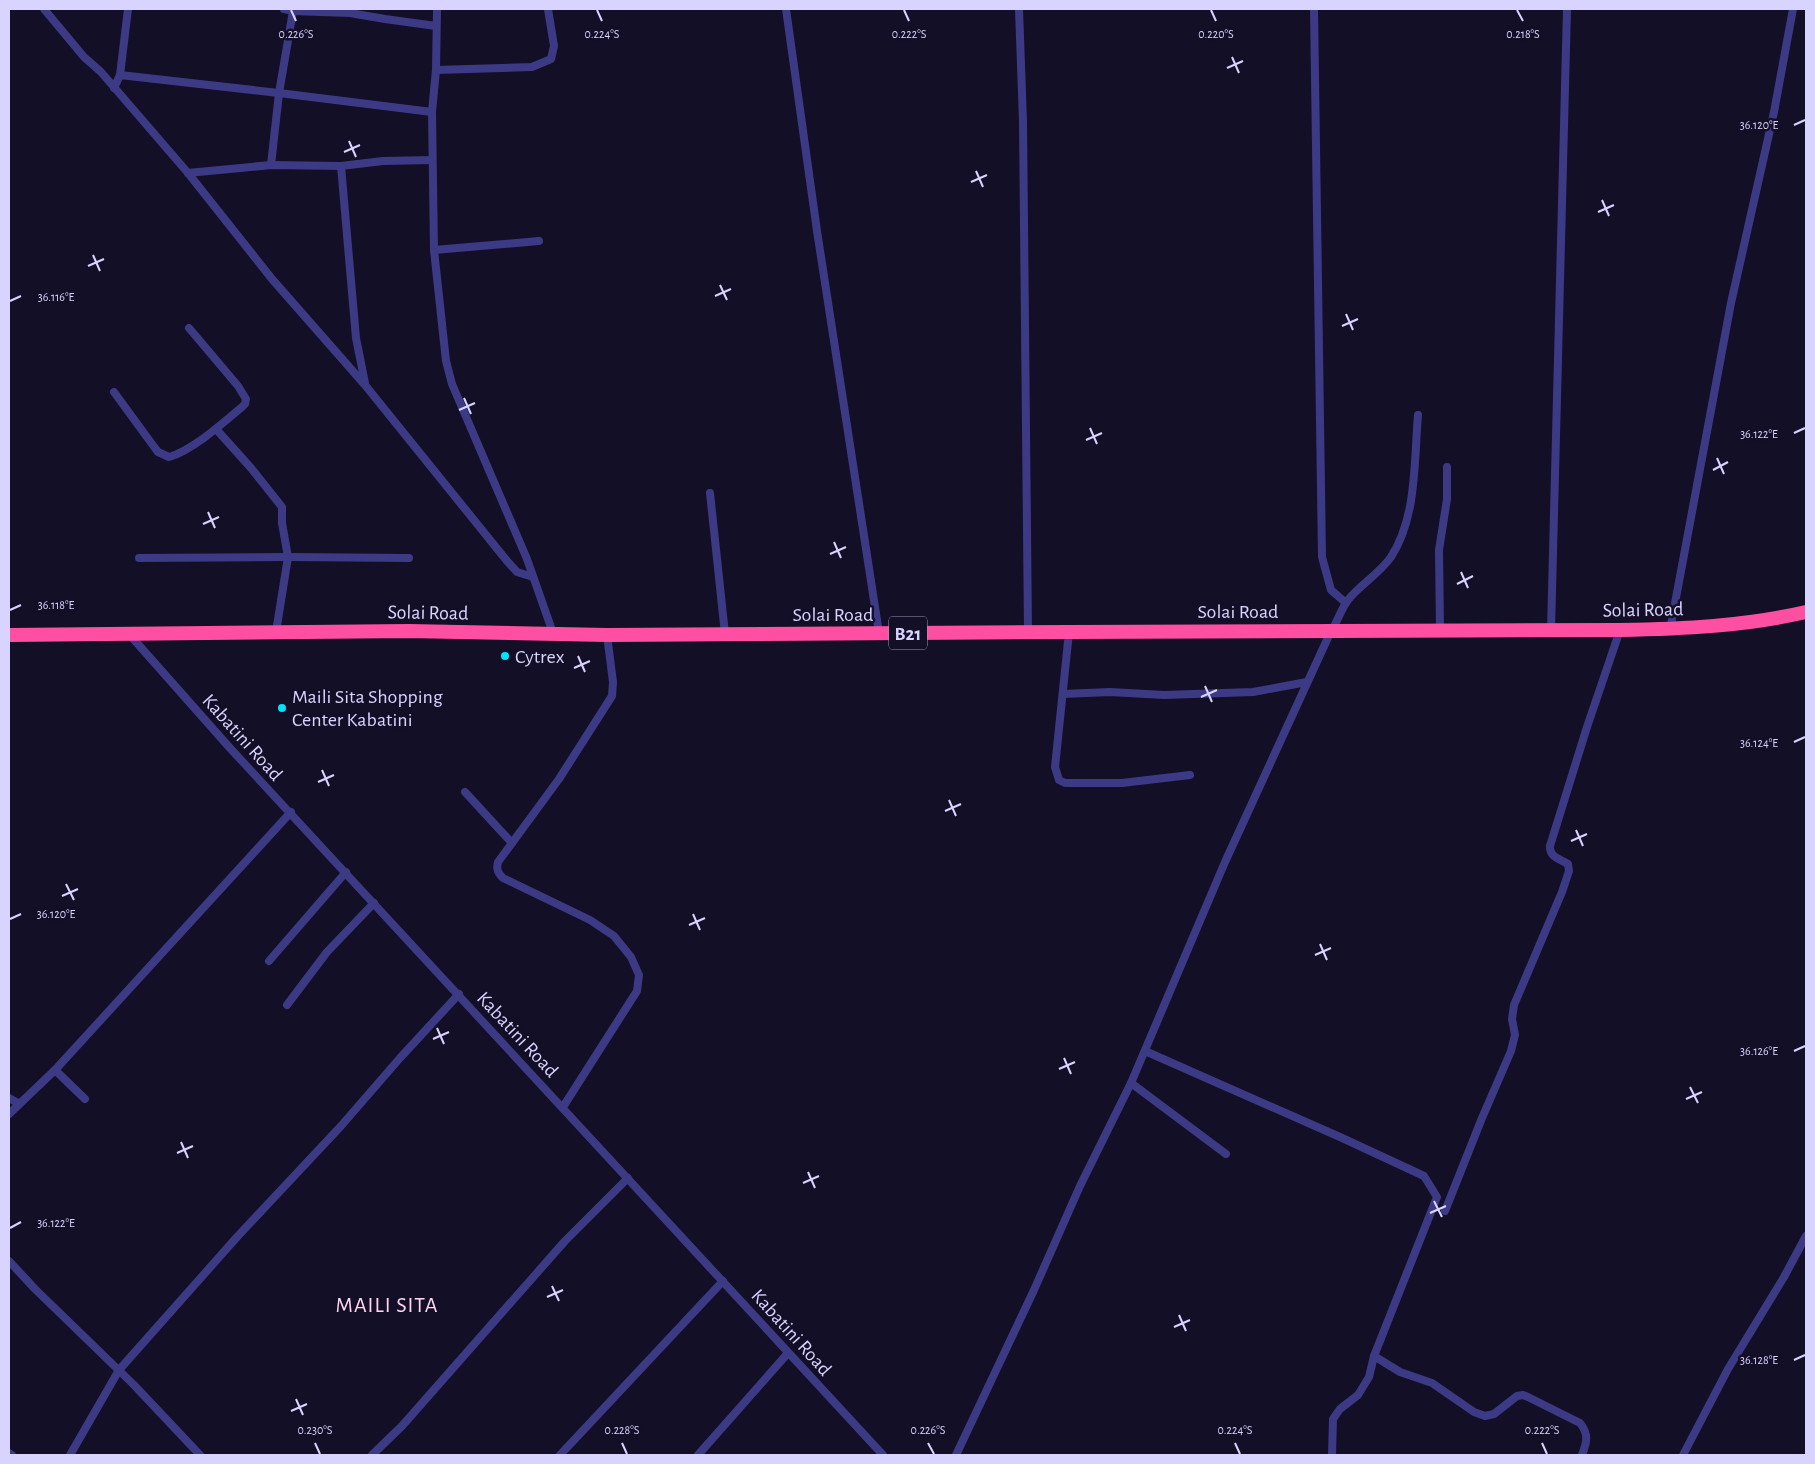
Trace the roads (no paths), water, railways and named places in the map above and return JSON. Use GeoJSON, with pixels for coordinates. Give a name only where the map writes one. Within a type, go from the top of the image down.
{"type":"FeatureCollection","features":[{"type":"Feature","properties":{"kind":"highway","name":"Solai Road"},"geometry":{"type":"LineString","coordinates":[[9,635],[409,631],[607,635],[1670,630],[1742,624],[1806,612]]}},
{"type":"Feature","properties":{"kind":"street"},"geometry":{"type":"LineString","coordinates":[[44,9],[84,57],[102,72],[188,172],[272,279],[365,385],[507,561],[517,572],[533,577]]}},
{"type":"Feature","properties":{"kind":"street"},"geometry":{"type":"LineString","coordinates":[[114,88],[120,75],[128,9]]}},
{"type":"Feature","properties":{"kind":"street"},"geometry":{"type":"LineString","coordinates":[[284,9],[350,13],[384,20],[436,26]]}},
{"type":"Feature","properties":{"kind":"street"},"geometry":{"type":"LineString","coordinates":[[437,9],[436,70],[432,112],[434,250],[445,354],[452,384],[527,559],[553,633]]}},
{"type":"Feature","properties":{"kind":"street"},"geometry":{"type":"LineString","coordinates":[[436,70],[532,67],[551,59],[554,54],[554,46],[548,9]]}},
{"type":"Feature","properties":{"kind":"street"},"geometry":{"type":"LineString","coordinates":[[786,9],[817,231],[879,633]]}},
{"type":"Feature","properties":{"kind":"street"},"geometry":{"type":"LineString","coordinates":[[1019,9],[1024,122],[1028,632]]}},
{"type":"Feature","properties":{"kind":"street"},"geometry":{"type":"LineString","coordinates":[[1314,9],[1322,557],[1331,590],[1346,603]]}},
{"type":"Feature","properties":{"kind":"street"},"geometry":{"type":"LineString","coordinates":[[1551,630],[1567,9]]}},
{"type":"Feature","properties":{"kind":"street"},"geometry":{"type":"LineString","coordinates":[[1670,630],[1731,303],[1774,112],[1793,9]]}},
{"type":"Feature","properties":{"kind":"street"},"geometry":{"type":"LineString","coordinates":[[271,166],[279,93],[293,11]]}},
{"type":"Feature","properties":{"kind":"street"},"geometry":{"type":"LineString","coordinates":[[120,75],[432,112]]}},
{"type":"Feature","properties":{"kind":"street"},"geometry":{"type":"LineString","coordinates":[[188,172],[271,166],[340,166],[383,160],[432,160]]}},
{"type":"Feature","properties":{"kind":"street"},"geometry":{"type":"LineString","coordinates":[[340,166],[356,338],[365,385]]}},
{"type":"Feature","properties":{"kind":"street"},"geometry":{"type":"LineString","coordinates":[[434,250],[539,241]]}},
{"type":"Feature","properties":{"kind":"street"},"geometry":{"type":"LineString","coordinates":[[114,392],[158,452],[169,457],[216,430],[245,404],[246,399],[238,386],[189,328]]}},
{"type":"Feature","properties":{"kind":"street"},"geometry":{"type":"LineString","coordinates":[[956,1455],[1034,1290],[1080,1186],[1131,1083],[1225,862],[1331,631],[1346,603],[1390,558],[1403,534],[1411,498],[1418,415]]}},
{"type":"Feature","properties":{"kind":"street"},"geometry":{"type":"LineString","coordinates":[[216,430],[251,468],[282,507],[282,522],[288,557],[276,632]]}},
{"type":"Feature","properties":{"kind":"street"},"geometry":{"type":"LineString","coordinates":[[1440,630],[1439,550],[1447,499],[1447,467]]}},
{"type":"Feature","properties":{"kind":"street"},"geometry":{"type":"LineString","coordinates":[[710,494],[725,634]]}},
{"type":"Feature","properties":{"kind":"street"},"geometry":{"type":"LineString","coordinates":[[139,558],[409,558]]}},
{"type":"Feature","properties":{"kind":"street"},"geometry":{"type":"LineString","coordinates":[[1445,1211],[1511,1051],[1515,1035],[1512,1018],[1514,1005],[1567,878],[1570,868],[1568,864],[1552,855],[1550,846],[1620,630]]}},
{"type":"Feature","properties":{"kind":"street"},"geometry":{"type":"LineString","coordinates":[[1069,632],[1055,767],[1059,780],[1065,783],[1122,783],[1190,775]]}},
{"type":"Feature","properties":{"kind":"street","name":"Kabatini Road"},"geometry":{"type":"LineString","coordinates":[[129,634],[229,747],[884,1455]]}},
{"type":"Feature","properties":{"kind":"street"},"geometry":{"type":"LineString","coordinates":[[563,1107],[637,991],[639,974],[631,957],[614,936],[590,920],[503,878],[496,868],[498,862],[559,779],[612,696],[613,682],[607,635]]}},
{"type":"Feature","properties":{"kind":"street"},"geometry":{"type":"LineString","coordinates":[[1063,694],[1110,692],[1164,695],[1253,692],[1307,682]]}},
{"type":"Feature","properties":{"kind":"street"},"geometry":{"type":"LineString","coordinates":[[465,792],[512,843]]}},
{"type":"Feature","properties":{"kind":"street"},"geometry":{"type":"LineString","coordinates":[[9,1114],[18,1103],[55,1070],[291,812]]}},
{"type":"Feature","properties":{"kind":"street"},"geometry":{"type":"LineString","coordinates":[[269,961],[346,872]]}},
{"type":"Feature","properties":{"kind":"street"},"geometry":{"type":"LineString","coordinates":[[287,1005],[327,952],[374,902]]}},
{"type":"Feature","properties":{"kind":"street"},"geometry":{"type":"LineString","coordinates":[[70,1455],[119,1370],[236,1237],[341,1126],[459,994]]}},
{"type":"Feature","properties":{"kind":"street"},"geometry":{"type":"LineString","coordinates":[[1144,1051],[1424,1176],[1437,1197],[1374,1356],[1369,1377],[1358,1395],[1340,1409],[1333,1419],[1332,1455]]}},
{"type":"Feature","properties":{"kind":"street"},"geometry":{"type":"LineString","coordinates":[[55,1070],[85,1099]]}},
{"type":"Feature","properties":{"kind":"street"},"geometry":{"type":"LineString","coordinates":[[1131,1083],[1226,1154]]}},
{"type":"Feature","properties":{"kind":"street"},"geometry":{"type":"LineString","coordinates":[[9,1098],[18,1103]]}},
{"type":"Feature","properties":{"kind":"street"},"geometry":{"type":"LineString","coordinates":[[372,1455],[402,1426],[565,1241],[628,1178]]}},
{"type":"Feature","properties":{"kind":"street"},"geometry":{"type":"LineString","coordinates":[[1683,1455],[1728,1369],[1784,1277],[1806,1236]]}},
{"type":"Feature","properties":{"kind":"street"},"geometry":{"type":"LineString","coordinates":[[9,1261],[35,1289],[119,1370],[200,1455]]}},
{"type":"Feature","properties":{"kind":"street"},"geometry":{"type":"LineString","coordinates":[[560,1455],[723,1281]]}},
{"type":"Feature","properties":{"kind":"street"},"geometry":{"type":"LineString","coordinates":[[698,1455],[788,1353]]}},
{"type":"Feature","properties":{"kind":"street"},"geometry":{"type":"LineString","coordinates":[[1374,1356],[1400,1372],[1432,1383],[1474,1412],[1485,1416],[1494,1414],[1517,1396],[1528,1397],[1580,1423],[1585,1429],[1587,1436],[1582,1455]]}},
{"type":"Feature","properties":{"kind":"place","name":"Cytrex"},"geometry":{"type":"Point","coordinates":[505,656]}},
{"type":"Feature","properties":{"kind":"place","name":"Maili Sita Shopping Center Kabatini"},"geometry":{"type":"Point","coordinates":[282,708]}},
{"type":"Feature","properties":{"kind":"district","name":"MAILI SITA"},"geometry":{"type":"Point","coordinates":[387,1304]}}]}
